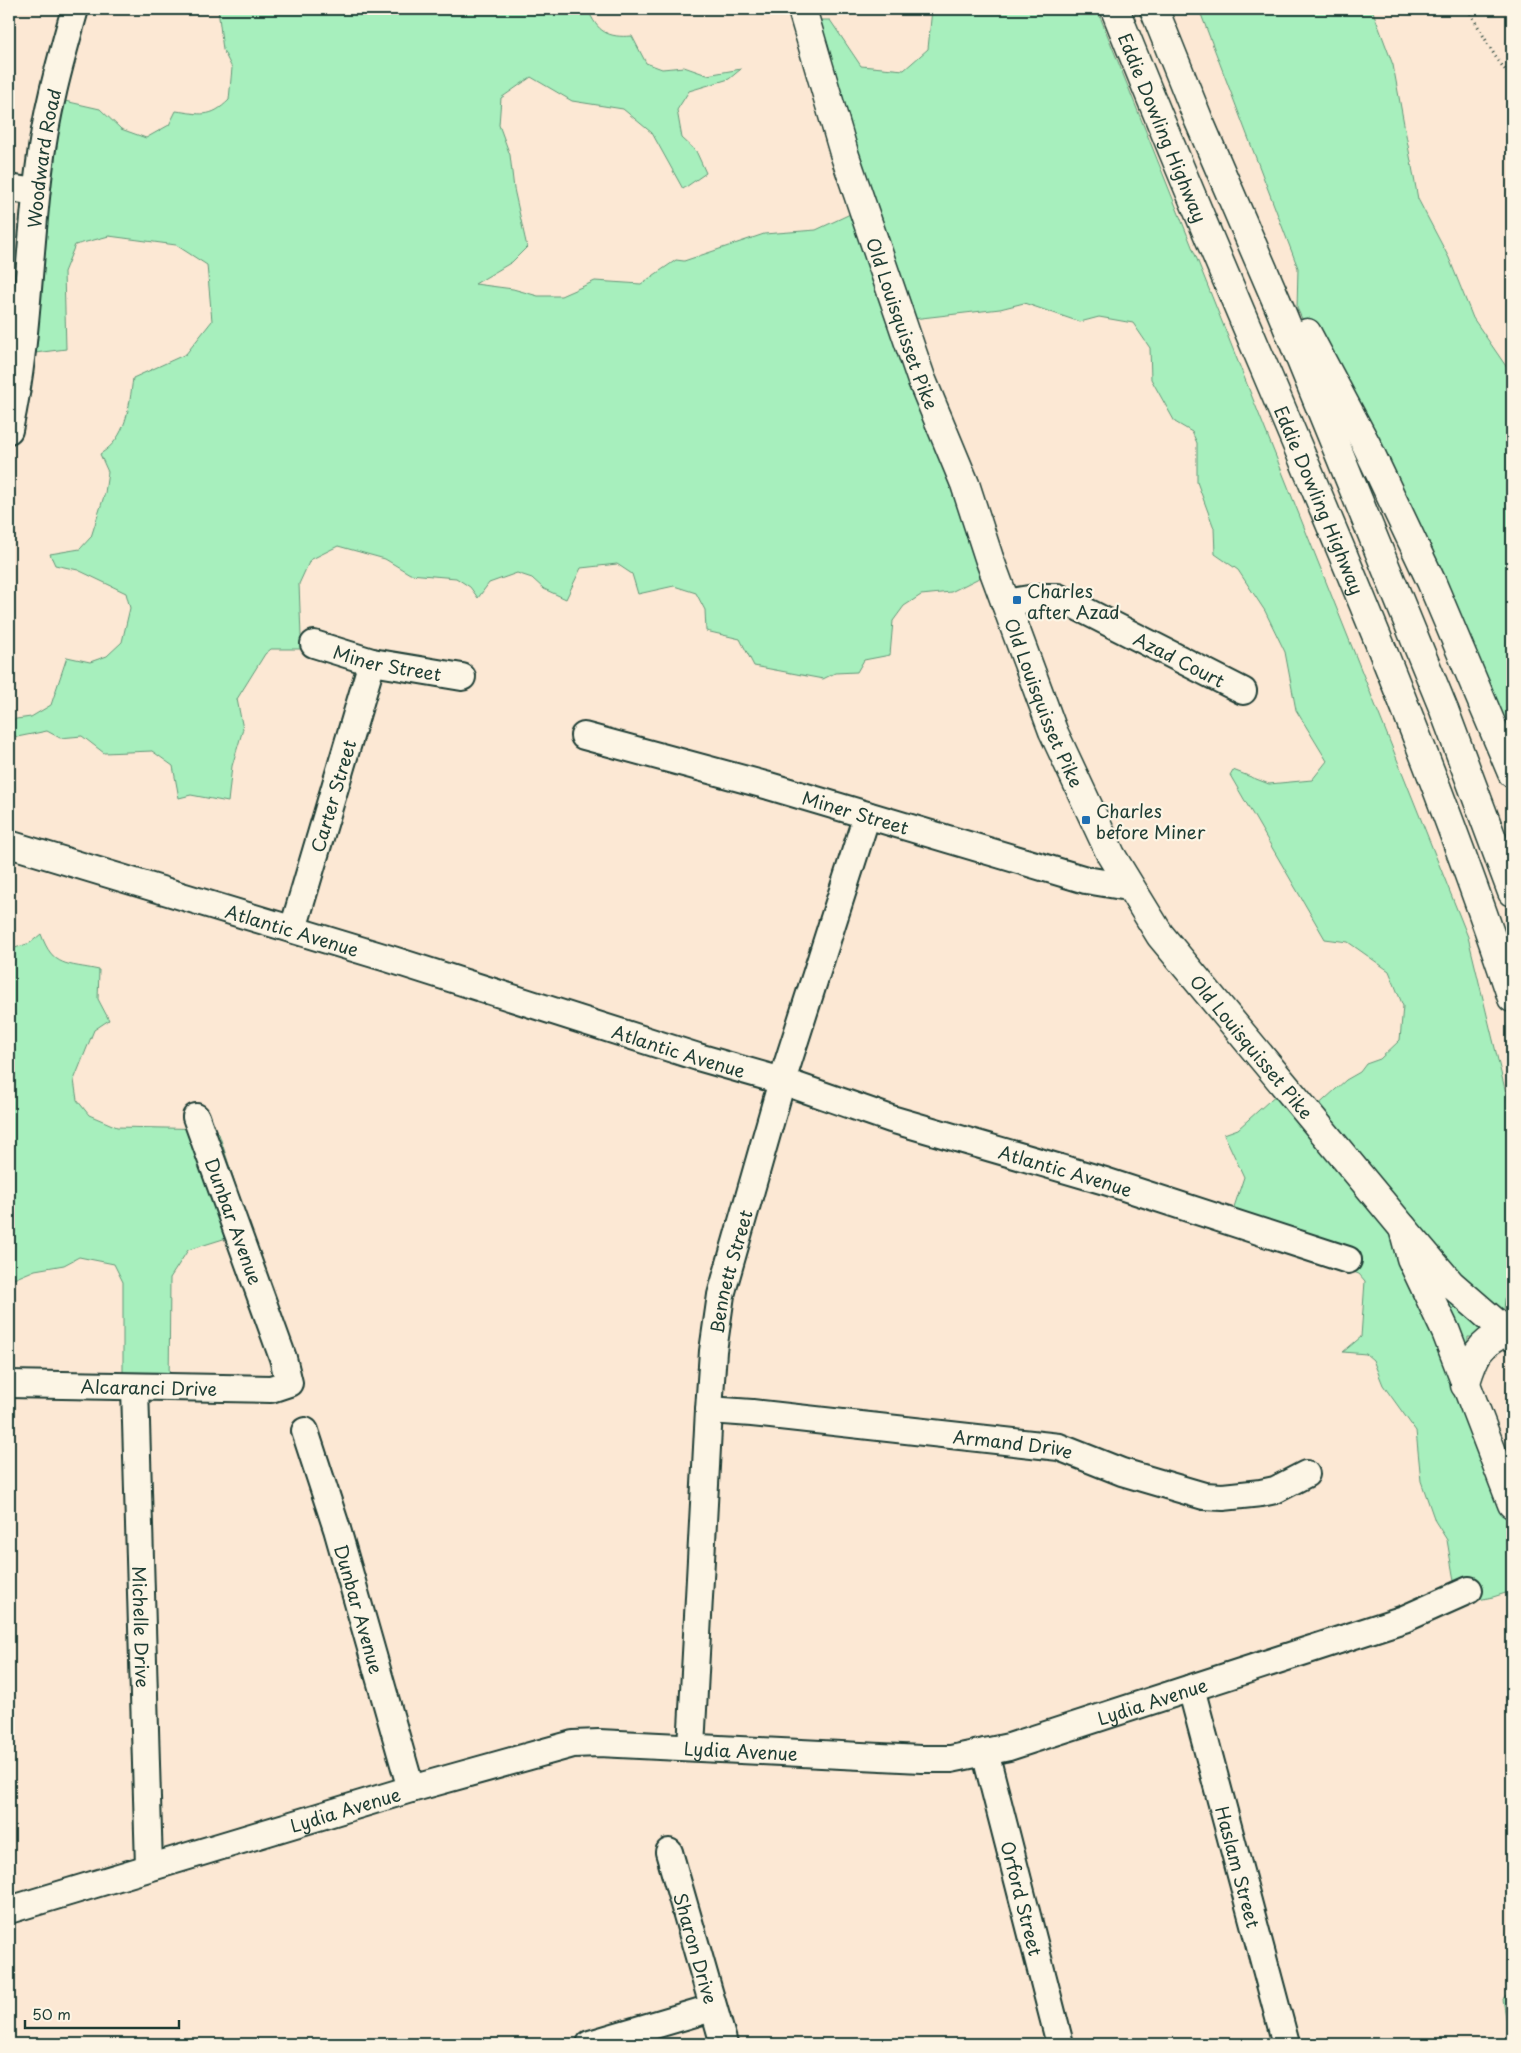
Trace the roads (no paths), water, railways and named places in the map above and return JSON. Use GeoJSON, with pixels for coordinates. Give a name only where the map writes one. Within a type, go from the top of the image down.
{"type":"FeatureCollection","features":[{"type":"Feature","properties":{"kind":"main road","name":"Old Louisquisset Pike"},"geometry":{"type":"LineString","coordinates":[[802,9],[844,153],[921,378],[965,484],[1005,604],[1053,731],[1094,822],[1128,887],[1160,935],[1403,1228],[1451,1284],[1509,1334]]}},
{"type":"Feature","properties":{"kind":"main road","name":"Eddie Dowling Highway"},"geometry":{"type":"LineString","coordinates":[[1115,9],[1336,537],[1423,755],[1512,998]]}},
{"type":"Feature","properties":{"kind":"main road","name":"Eddie Dowling Highway"},"geometry":{"type":"LineString","coordinates":[[1154,9],[1198,121],[1280,309],[1444,710],[1512,892]]}},
{"type":"Feature","properties":{"kind":"main road"},"geometry":{"type":"LineString","coordinates":[[1198,121],[1277,266],[1313,346],[1353,419],[1404,522],[1512,773]]}},
{"type":"Feature","properties":{"kind":"main road"},"geometry":{"type":"LineString","coordinates":[[1403,1228],[1411,1258],[1446,1332],[1512,1504]]}},
{"type":"Feature","properties":{"kind":"main road"},"geometry":{"type":"LineString","coordinates":[[1465,1385],[1472,1363],[1487,1340],[1509,1334]]}},
{"type":"Feature","properties":{"kind":"street","name":"Woodward Road"},"geometry":{"type":"LineString","coordinates":[[9,430],[22,355],[36,192],[45,126],[56,77],[75,9]]}},
{"type":"Feature","properties":{"kind":"street"},"geometry":{"type":"LineString","coordinates":[[9,188],[36,192]]}},
{"type":"Feature","properties":{"kind":"street","name":"Azad Court"},"geometry":{"type":"LineString","coordinates":[[1005,604],[1041,597],[1058,597],[1243,690]]}},
{"type":"Feature","properties":{"kind":"street","name":"Miner Street"},"geometry":{"type":"LineString","coordinates":[[314,644],[372,662],[462,677]]}},
{"type":"Feature","properties":{"kind":"street","name":"Carter Street"},"geometry":{"type":"LineString","coordinates":[[293,929],[372,662]]}},
{"type":"Feature","properties":{"kind":"street","name":"Miner Street"},"geometry":{"type":"LineString","coordinates":[[584,736],[769,786],[1086,880],[1128,887]]}},
{"type":"Feature","properties":{"kind":"street","name":"Bennett Street"},"geometry":{"type":"LineString","coordinates":[[691,1747],[709,1410],[713,1351],[721,1295],[782,1081],[867,815]]}},
{"type":"Feature","properties":{"kind":"street","name":"Atlantic Avenue"},"geometry":{"type":"LineString","coordinates":[[9,844],[293,929],[550,1009],[698,1058],[782,1081],[891,1119],[1123,1186],[1348,1260]]}},
{"type":"Feature","properties":{"kind":"street","name":"Dunbar Avenue"},"geometry":{"type":"LineString","coordinates":[[196,1117],[284,1358],[289,1383]]}},
{"type":"Feature","properties":{"kind":"street","name":"Alcaranci Drive"},"geometry":{"type":"LineString","coordinates":[[9,1384],[135,1388],[271,1389],[289,1383]]}},
{"type":"Feature","properties":{"kind":"street","name":"Michelle Drive"},"geometry":{"type":"LineString","coordinates":[[135,1388],[149,1866]]}},
{"type":"Feature","properties":{"kind":"street","name":"Armand Drive"},"geometry":{"type":"LineString","coordinates":[[709,1410],[752,1413],[1058,1447],[1122,1472],[1204,1496],[1223,1497],[1275,1490],[1306,1474]]}},
{"type":"Feature","properties":{"kind":"street","name":"Dunbar Avenue"},"geometry":{"type":"LineString","coordinates":[[305,1432],[337,1529],[411,1789]]}},
{"type":"Feature","properties":{"kind":"street","name":"Lydia Avenue"},"geometry":{"type":"LineString","coordinates":[[9,1910],[149,1866],[572,1744],[599,1743],[951,1759],[1009,1747],[1404,1619],[1469,1590]]}},
{"type":"Feature","properties":{"kind":"street","name":"Haslam Street"},"geometry":{"type":"LineString","coordinates":[[1191,1688],[1286,2044]]}},
{"type":"Feature","properties":{"kind":"street","name":"Orford Street"},"geometry":{"type":"LineString","coordinates":[[985,1752],[1060,2044]]}},
{"type":"Feature","properties":{"kind":"street","name":"Sharon Drive"},"geometry":{"type":"LineString","coordinates":[[669,1852],[712,2008],[724,2044]]}},
{"type":"Feature","properties":{"kind":"street"},"geometry":{"type":"LineString","coordinates":[[590,2044],[712,2008]]}},
{"type":"Feature","properties":{"kind":"place","name":"Charles after Azad"},"geometry":{"type":"Point","coordinates":[1017,600]}},
{"type":"Feature","properties":{"kind":"place","name":"Charles before Miner"},"geometry":{"type":"Point","coordinates":[1086,820]}}]}
